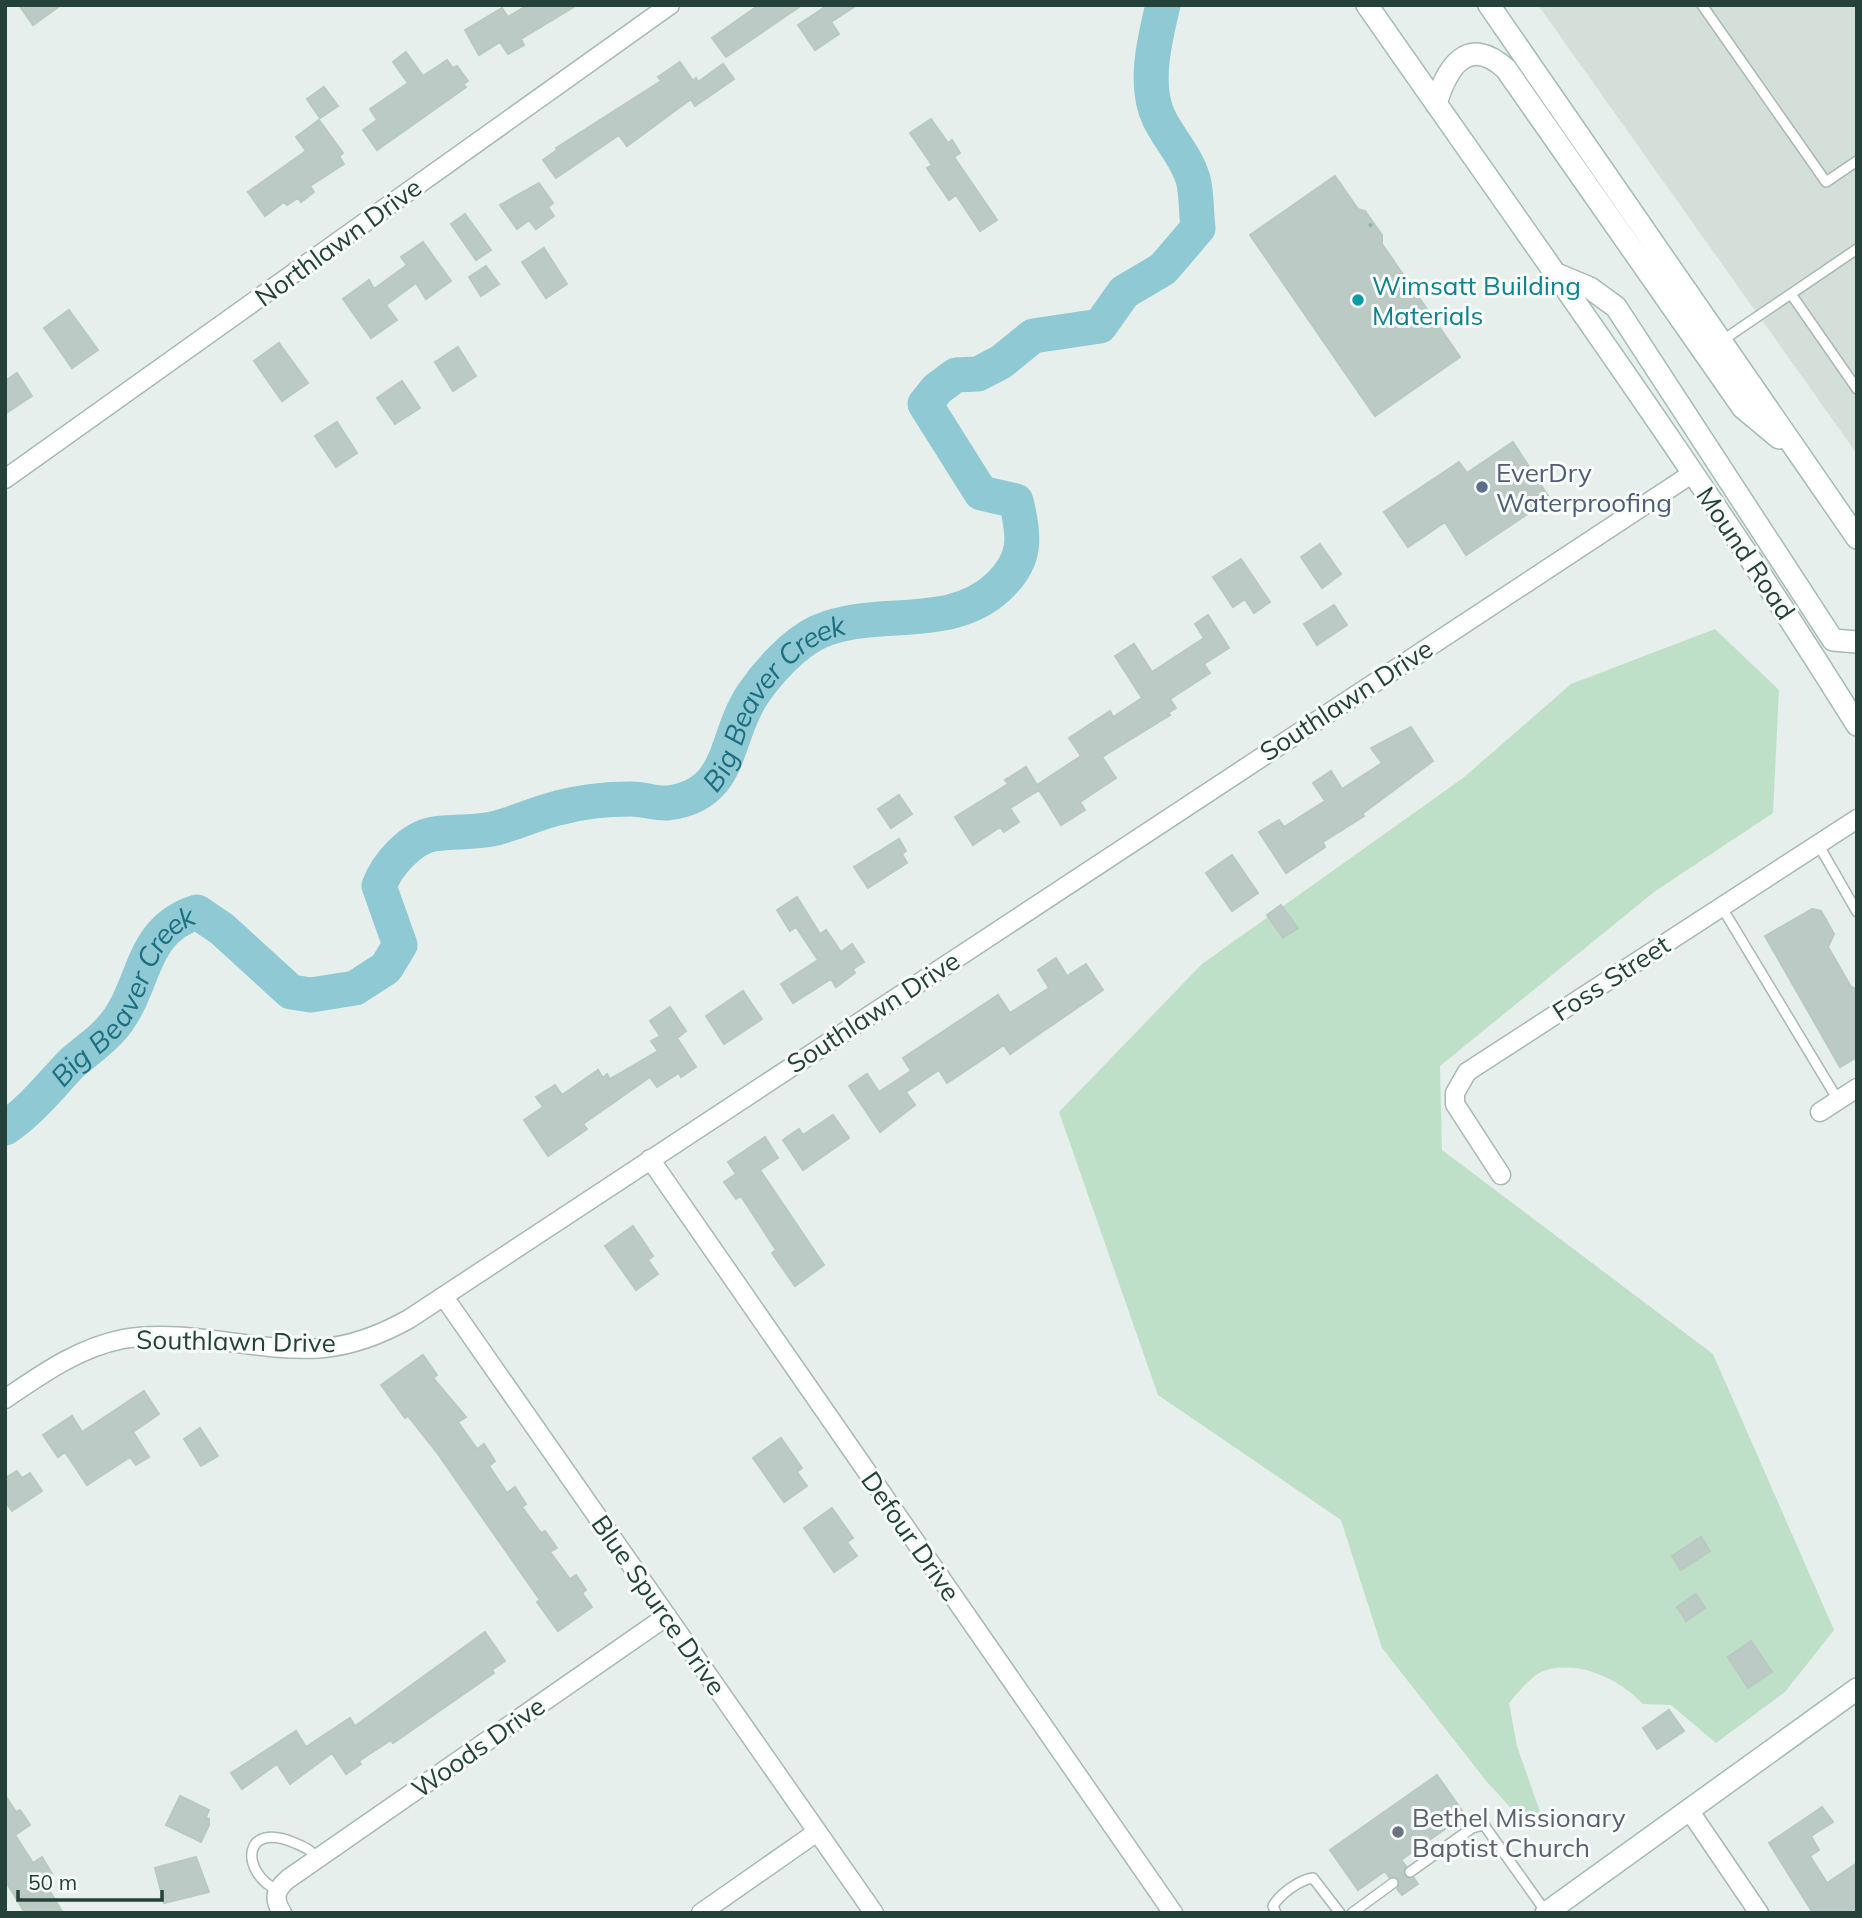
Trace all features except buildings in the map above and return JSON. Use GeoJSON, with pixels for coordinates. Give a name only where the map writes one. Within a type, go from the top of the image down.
{"type":"FeatureCollection","features":[{"type":"Feature","properties":{"kind":"main road","name":"Mound Road"},"geometry":{"type":"LineString","coordinates":[[1367,5],[1693,473],[1789,616],[1857,725]]}},
{"type":"Feature","properties":{"kind":"main road"},"geometry":{"type":"LineString","coordinates":[[1489,5],[1713,347]]}},
{"type":"Feature","properties":{"kind":"main road"},"geometry":{"type":"LineString","coordinates":[[1436,104],[1443,82],[1462,57],[1479,52],[1495,58],[1506,69],[1713,347],[1846,515],[1857,538]]}},
{"type":"Feature","properties":{"kind":"main road"},"geometry":{"type":"LineString","coordinates":[[1554,273],[1590,288],[1616,307],[1833,640],[1857,642]]}},
{"type":"Feature","properties":{"kind":"main road"},"geometry":{"type":"LineString","coordinates":[[1546,1912],[1857,1689]]}},
{"type":"Feature","properties":{"kind":"street","name":"Northlawn Drive"},"geometry":{"type":"LineString","coordinates":[[5,479],[670,5]]}},
{"type":"Feature","properties":{"kind":"street","name":"Southlawn Drive"},"geometry":{"type":"LineString","coordinates":[[5,1399],[63,1361],[94,1347],[125,1339],[185,1337],[323,1348],[383,1333],[444,1297],[1693,473]]}},
{"type":"Feature","properties":{"kind":"street","name":"Foss Street"},"geometry":{"type":"LineString","coordinates":[[1501,1175],[1455,1104],[1459,1081],[1479,1063],[1857,819]]}},
{"type":"Feature","properties":{"kind":"street"},"geometry":{"type":"LineString","coordinates":[[1820,1112],[1857,1087]]}},
{"type":"Feature","properties":{"kind":"street","name":"Defour Drive"},"geometry":{"type":"LineString","coordinates":[[650,1159],[1173,1913]]}},
{"type":"Feature","properties":{"kind":"street","name":"Blue Spurce Drive"},"geometry":{"type":"LineString","coordinates":[[444,1297],[874,1913]]}},
{"type":"Feature","properties":{"kind":"street","name":"Woods Drive"},"geometry":{"type":"LineString","coordinates":[[283,1885],[667,1616]]}},
{"type":"Feature","properties":{"kind":"street"},"geometry":{"type":"LineString","coordinates":[[1689,1810],[1759,1913]]}},
{"type":"Feature","properties":{"kind":"street"},"geometry":{"type":"LineString","coordinates":[[701,1913],[817,1832]]}},
{"type":"Feature","properties":{"kind":"street"},"geometry":{"type":"LineString","coordinates":[[282,1913],[276,1904],[283,1885]]}},
{"type":"Feature","properties":{"kind":"lane"},"geometry":{"type":"LineString","coordinates":[[1702,5],[1826,182],[1857,161]]}},
{"type":"Feature","properties":{"kind":"lane"},"geometry":{"type":"LineString","coordinates":[[1713,347],[1857,249]]}},
{"type":"Feature","properties":{"kind":"lane"},"geometry":{"type":"LineString","coordinates":[[1791,294],[1857,389]]}},
{"type":"Feature","properties":{"kind":"lane"},"geometry":{"type":"LineString","coordinates":[[1818,844],[1857,912]]}},
{"type":"Feature","properties":{"kind":"lane"},"geometry":{"type":"LineString","coordinates":[[1721,906],[1838,1100]]}},
{"type":"Feature","properties":{"kind":"lane"},"geometry":{"type":"LineString","coordinates":[[1410,1872],[1472,1828],[1483,1825],[1546,1912]]}},
{"type":"Feature","properties":{"kind":"lane"},"geometry":{"type":"LineString","coordinates":[[283,1885],[266,1884],[255,1870],[252,1853],[259,1839],[272,1834],[311,1851],[318,1858]]}},
{"type":"Feature","properties":{"kind":"lane"},"geometry":{"type":"LineString","coordinates":[[1276,1913],[1273,1906],[1278,1899],[1303,1881],[1313,1878],[1340,1913]]}},
{"type":"Feature","properties":{"kind":"lane"},"geometry":{"type":"LineString","coordinates":[[1352,1913],[1393,1883]]}},
{"type":"Feature","properties":{"kind":"path"},"geometry":{"type":"LineString","coordinates":[[1534,475],[1539,471]]}},
{"type":"Feature","properties":{"kind":"shaded area"},"geometry":{"type":"Polygon","coordinates":[[[1538,5],[1857,5],[1857,454],[1538,5]]]}},
{"type":"Feature","properties":{"kind":"green space"},"geometry":{"type":"Polygon","coordinates":[[[1715,629],[1779,690],[1773,813],[1654,892],[1440,1066],[1442,1150],[1713,1354],[1834,1630],[1785,1692],[1716,1743],[1671,1705],[1643,1704],[1624,1687],[1601,1675],[1576,1668],[1550,1669],[1538,1674],[1509,1703],[1517,1746],[1546,1829],[1522,1820],[1487,1782],[1382,1648],[1341,1520],[1158,1395],[1059,1112],[1202,964],[1463,778],[1571,684],[1715,629]]]}},
{"type":"Feature","properties":{"kind":"waterway","name":"Big Beaver Creek"},"geometry":{"type":"LineString","coordinates":[[5,1128],[32,1106],[71,1064],[111,1029],[123,1013],[153,947],[163,933],[178,921],[197,912],[222,929],[291,992],[311,995],[355,988],[386,968],[400,945],[379,886],[394,861],[416,841],[434,834],[492,829],[550,810],[604,800],[631,799],[668,803],[689,798],[705,789],[716,777],[743,711],[753,694],[782,659],[809,637],[840,624],[935,615],[957,610],[979,601],[998,587],[1019,557],[1022,537],[1016,501],[981,493],[925,404],[937,389],[956,375],[978,374],[1001,362],[1033,336],[1100,326],[1124,292],[1163,269],[1198,228],[1193,179],[1154,105],[1152,62],[1163,5]]}},
{"type":"Feature","properties":{"kind":"place","name":"Wimsatt Building Materials"},"geometry":{"type":"Point","coordinates":[1358,300]}},
{"type":"Feature","properties":{"kind":"place","name":"EverDry Waterproofing"},"geometry":{"type":"Point","coordinates":[1482,487]}},
{"type":"Feature","properties":{"kind":"place","name":"Bethel Missionary Baptist Church"},"geometry":{"type":"Point","coordinates":[1398,1832]}}]}
